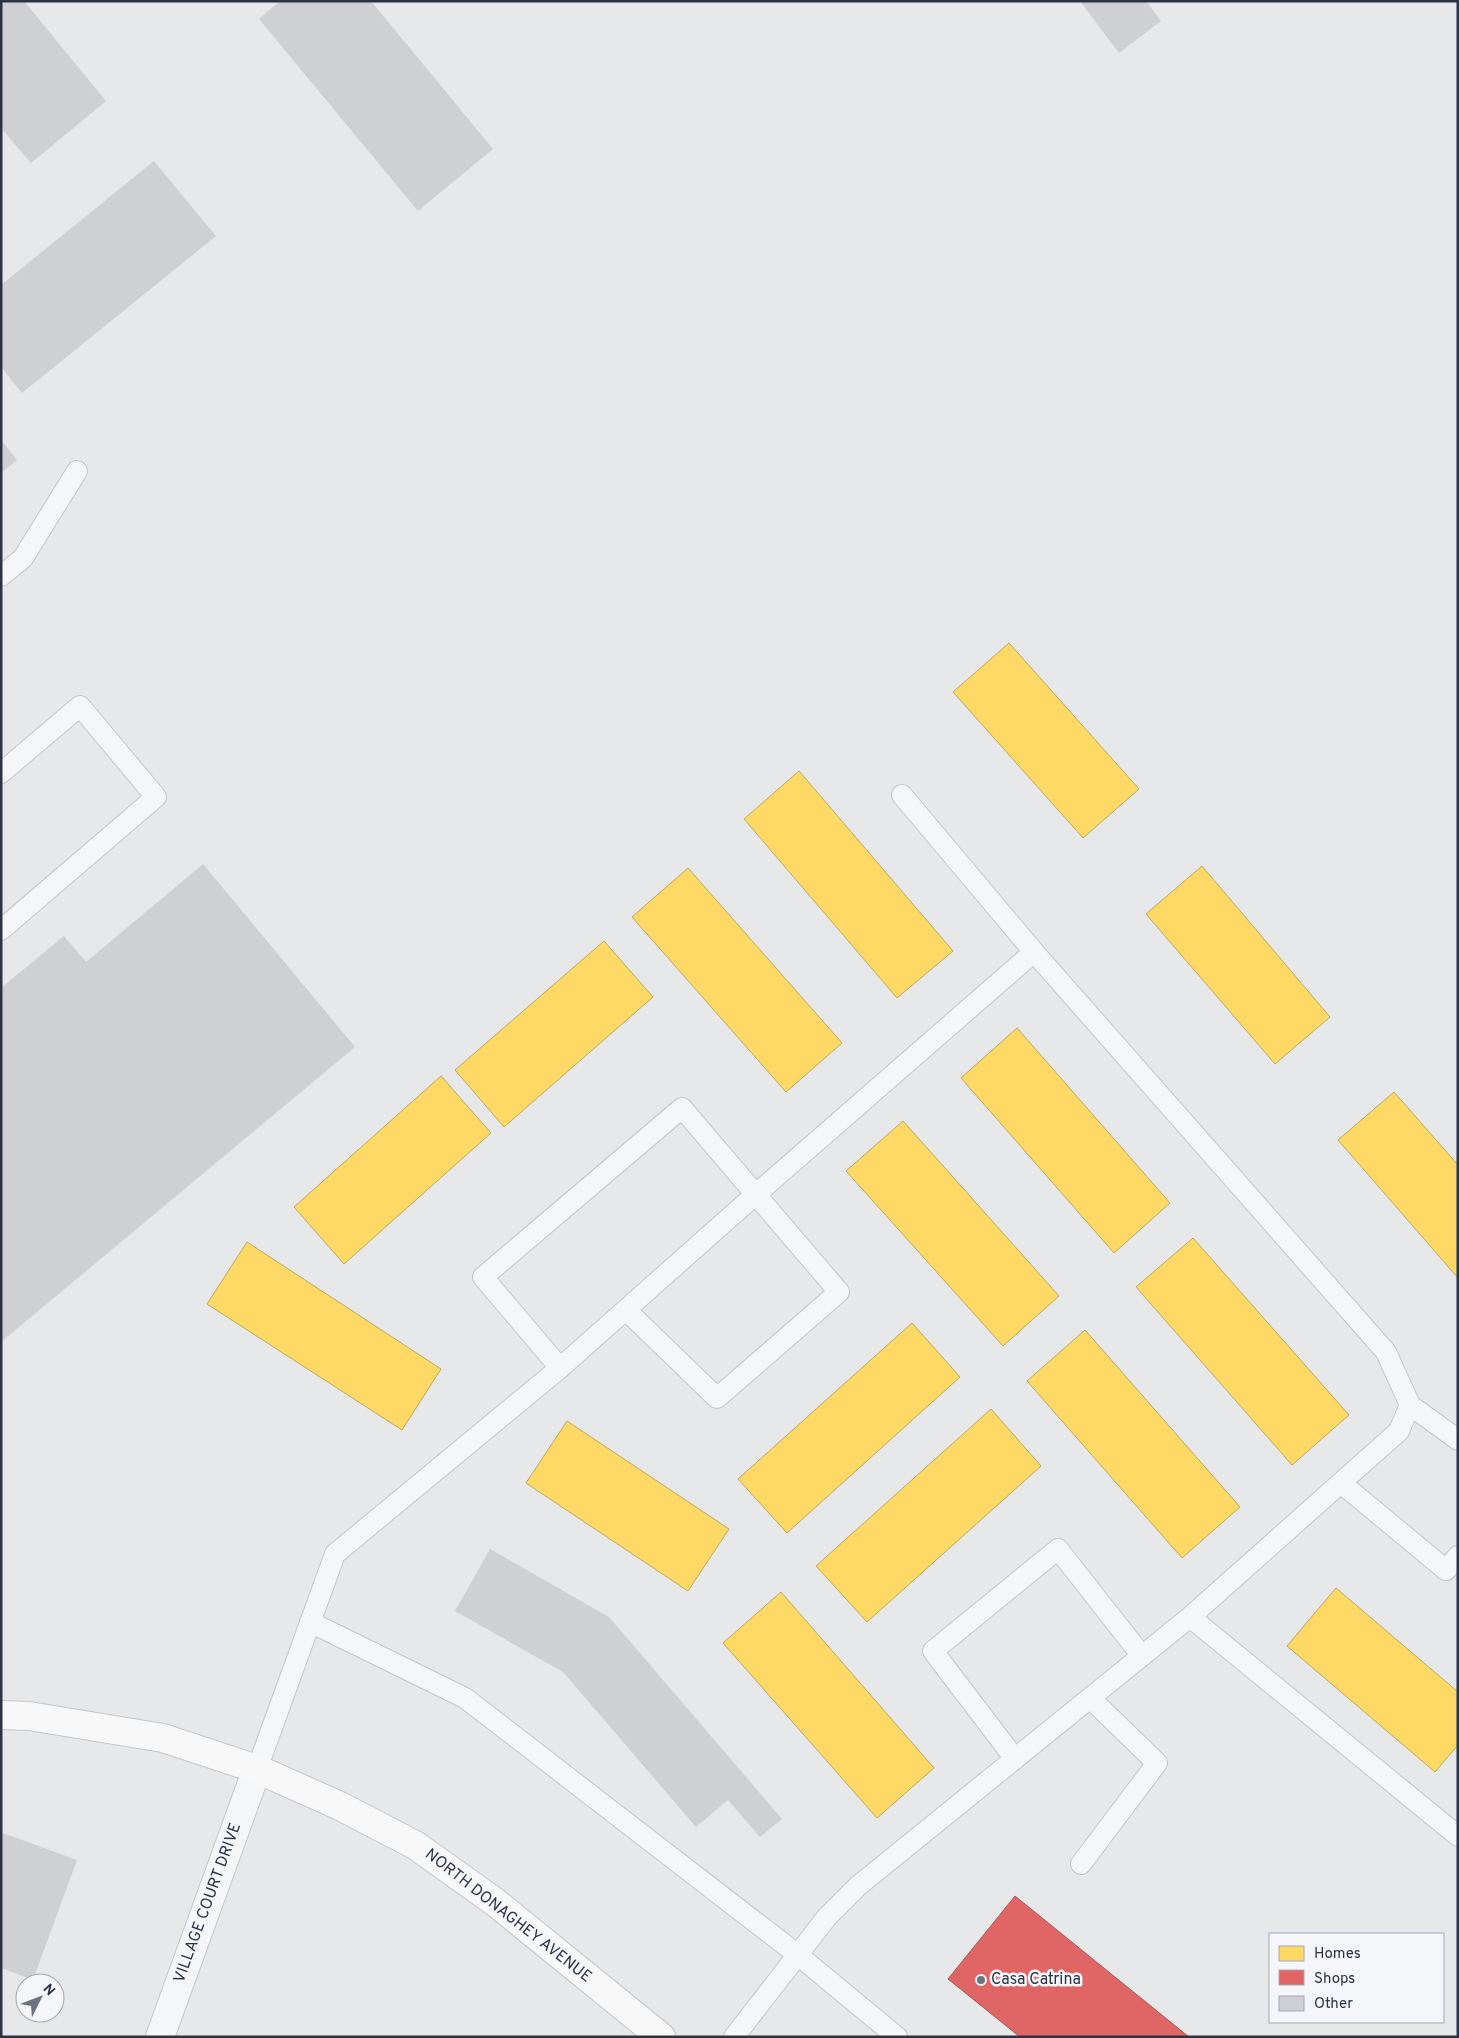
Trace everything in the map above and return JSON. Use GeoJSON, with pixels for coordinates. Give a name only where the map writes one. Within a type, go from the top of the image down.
{"type":"FeatureCollection","features":[{"type":"Feature","properties":{"kind":"street","name":"NORTH DONAGHEY AVENUE"},"geometry":{"type":"LineString","coordinates":[[1,1716],[28,1716],[163,1738],[257,1769],[340,1806],[415,1845],[494,1902],[661,2037]]}},
{"type":"Feature","properties":{"kind":"street","name":"VILLAGE COURT DRIVE"},"geometry":{"type":"LineString","coordinates":[[160,2037],[257,1769]]}},
{"type":"Feature","properties":{"kind":"lane"},"geometry":{"type":"LineString","coordinates":[[1,576],[23,558],[77,471]]}},
{"type":"Feature","properties":{"kind":"lane"},"geometry":{"type":"LineString","coordinates":[[1,773],[80,706],[156,796],[1,930]]}},
{"type":"Feature","properties":{"kind":"lane"},"geometry":{"type":"LineString","coordinates":[[902,795],[1034,952],[1386,1352],[1410,1405],[1458,1440]]}},
{"type":"Feature","properties":{"kind":"lane"},"geometry":{"type":"LineString","coordinates":[[257,1769],[335,1554],[560,1368],[755,1194],[1034,952]]}},
{"type":"Feature","properties":{"kind":"lane"},"geometry":{"type":"LineString","coordinates":[[560,1368],[483,1277],[682,1108],[839,1292],[717,1398],[626,1310]]}},
{"type":"Feature","properties":{"kind":"lane"},"geometry":{"type":"LineString","coordinates":[[734,2037],[827,1917],[858,1886],[1190,1617],[1399,1431],[1410,1405]]}},
{"type":"Feature","properties":{"kind":"lane"},"geometry":{"type":"LineString","coordinates":[[1341,1483],[1446,1570],[1458,1556]]}},
{"type":"Feature","properties":{"kind":"lane"},"geometry":{"type":"LineString","coordinates":[[1015,1759],[933,1651],[1058,1549],[1142,1656]]}},
{"type":"Feature","properties":{"kind":"lane"},"geometry":{"type":"LineString","coordinates":[[1190,1617],[1458,1836]]}},
{"type":"Feature","properties":{"kind":"lane"},"geometry":{"type":"LineString","coordinates":[[310,1622],[465,1698],[798,1955],[897,2037]]}},
{"type":"Feature","properties":{"kind":"lane"},"geometry":{"type":"LineString","coordinates":[[1081,1864],[1157,1763],[1090,1698]]}},
{"type":"Feature","properties":{"kind":"building: Homes"},"geometry":{"type":"Polygon","coordinates":[[[1009,643],[1139,789],[1083,838],[953,692],[1009,643]]]}},
{"type":"Feature","properties":{"kind":"building: Homes"},"geometry":{"type":"Polygon","coordinates":[[[799,771],[953,951],[897,998],[744,819],[799,771]]]}},
{"type":"Feature","properties":{"kind":"building: Homes"},"geometry":{"type":"Polygon","coordinates":[[[1202,866],[1330,1017],[1275,1064],[1146,914],[1202,866]]]}},
{"type":"Feature","properties":{"kind":"building: Homes"},"geometry":{"type":"Polygon","coordinates":[[[688,868],[842,1043],[786,1092],[632,917],[688,868]]]}},
{"type":"Feature","properties":{"kind":"building: Homes"},"geometry":{"type":"Polygon","coordinates":[[[604,941],[653,997],[504,1127],[455,1070],[604,941]]]}},
{"type":"Feature","properties":{"kind":"building: Homes"},"geometry":{"type":"Polygon","coordinates":[[[1017,1028],[1170,1203],[1114,1253],[961,1078],[1017,1028]]]}},
{"type":"Feature","properties":{"kind":"building: Homes"},"geometry":{"type":"Polygon","coordinates":[[[441,1076],[491,1133],[344,1264],[294,1207],[441,1076]]]}},
{"type":"Feature","properties":{"kind":"building: Homes"},"geometry":{"type":"Polygon","coordinates":[[[1394,1092],[1458,1165],[1458,1278],[1338,1140],[1394,1092]]]}},
{"type":"Feature","properties":{"kind":"building: Homes"},"geometry":{"type":"Polygon","coordinates":[[[903,1121],[1059,1296],[1003,1346],[846,1171],[903,1121]]]}},
{"type":"Feature","properties":{"kind":"building: Homes"},"geometry":{"type":"Polygon","coordinates":[[[1193,1238],[1349,1415],[1292,1465],[1136,1287],[1193,1238]]]}},
{"type":"Feature","properties":{"kind":"building: Homes"},"geometry":{"type":"Polygon","coordinates":[[[247,1242],[441,1369],[402,1430],[207,1304],[247,1242]]]}},
{"type":"Feature","properties":{"kind":"building: Homes"},"geometry":{"type":"Polygon","coordinates":[[[912,1323],[960,1377],[787,1533],[738,1479],[912,1323]]]}},
{"type":"Feature","properties":{"kind":"building: Homes"},"geometry":{"type":"Polygon","coordinates":[[[1085,1330],[1240,1507],[1182,1558],[1027,1381],[1085,1330]]]}},
{"type":"Feature","properties":{"kind":"building: Homes"},"geometry":{"type":"Polygon","coordinates":[[[991,1409],[1041,1466],[867,1622],[816,1566],[991,1409]]]}},
{"type":"Feature","properties":{"kind":"building: Homes"},"geometry":{"type":"Polygon","coordinates":[[[567,1421],[729,1529],[688,1591],[526,1483],[567,1421]]]}},
{"type":"Feature","properties":{"kind":"building: Homes"},"geometry":{"type":"Polygon","coordinates":[[[1336,1588],[1458,1692],[1458,1745],[1435,1772],[1287,1646],[1336,1588]]]}},
{"type":"Feature","properties":{"kind":"building: Homes"},"geometry":{"type":"Polygon","coordinates":[[[781,1592],[934,1768],[877,1818],[723,1643],[781,1592]]]}},
{"type":"Feature","properties":{"kind":"building: Shops"},"geometry":{"type":"Polygon","coordinates":[[[1015,1896],[1189,2037],[1020,2037],[948,1979],[1015,1896]]]}},
{"type":"Feature","properties":{"kind":"building: Other"},"geometry":{"type":"Polygon","coordinates":[[[1,1],[24,1],[106,101],[31,163],[1,128],[1,1]]]}},
{"type":"Feature","properties":{"kind":"building: Other"},"geometry":{"type":"Polygon","coordinates":[[[280,1],[371,1],[493,149],[418,211],[259,19],[280,1]]]}},
{"type":"Feature","properties":{"kind":"building: Other"},"geometry":{"type":"Polygon","coordinates":[[[1080,1],[1146,1],[1161,21],[1119,53],[1080,1]]]}},
{"type":"Feature","properties":{"kind":"building: Other"},"geometry":{"type":"Polygon","coordinates":[[[154,161],[216,236],[22,393],[1,367],[1,285],[154,161]]]}},
{"type":"Feature","properties":{"kind":"building: Other"},"geometry":{"type":"Polygon","coordinates":[[[1,440],[17,460],[1,473],[1,440]]]}},
{"type":"Feature","properties":{"kind":"building: Other"},"geometry":{"type":"Polygon","coordinates":[[[203,864],[355,1047],[1,1342],[1,988],[64,936],[86,962],[203,864]]]}},
{"type":"Feature","properties":{"kind":"building: Other"},"geometry":{"type":"Polygon","coordinates":[[[490,1549],[609,1617],[782,1819],[760,1837],[728,1800],[696,1827],[563,1672],[455,1611],[490,1549]]]}},
{"type":"Feature","properties":{"kind":"building: Other"},"geometry":{"type":"Polygon","coordinates":[[[3,1833],[77,1860],[36,1973],[15,1973],[1,1968],[1,1838],[3,1833]]]}},
{"type":"Feature","properties":{"kind":"place","name":"Casa Catrina"},"geometry":{"type":"Point","coordinates":[981,1980]}}]}
